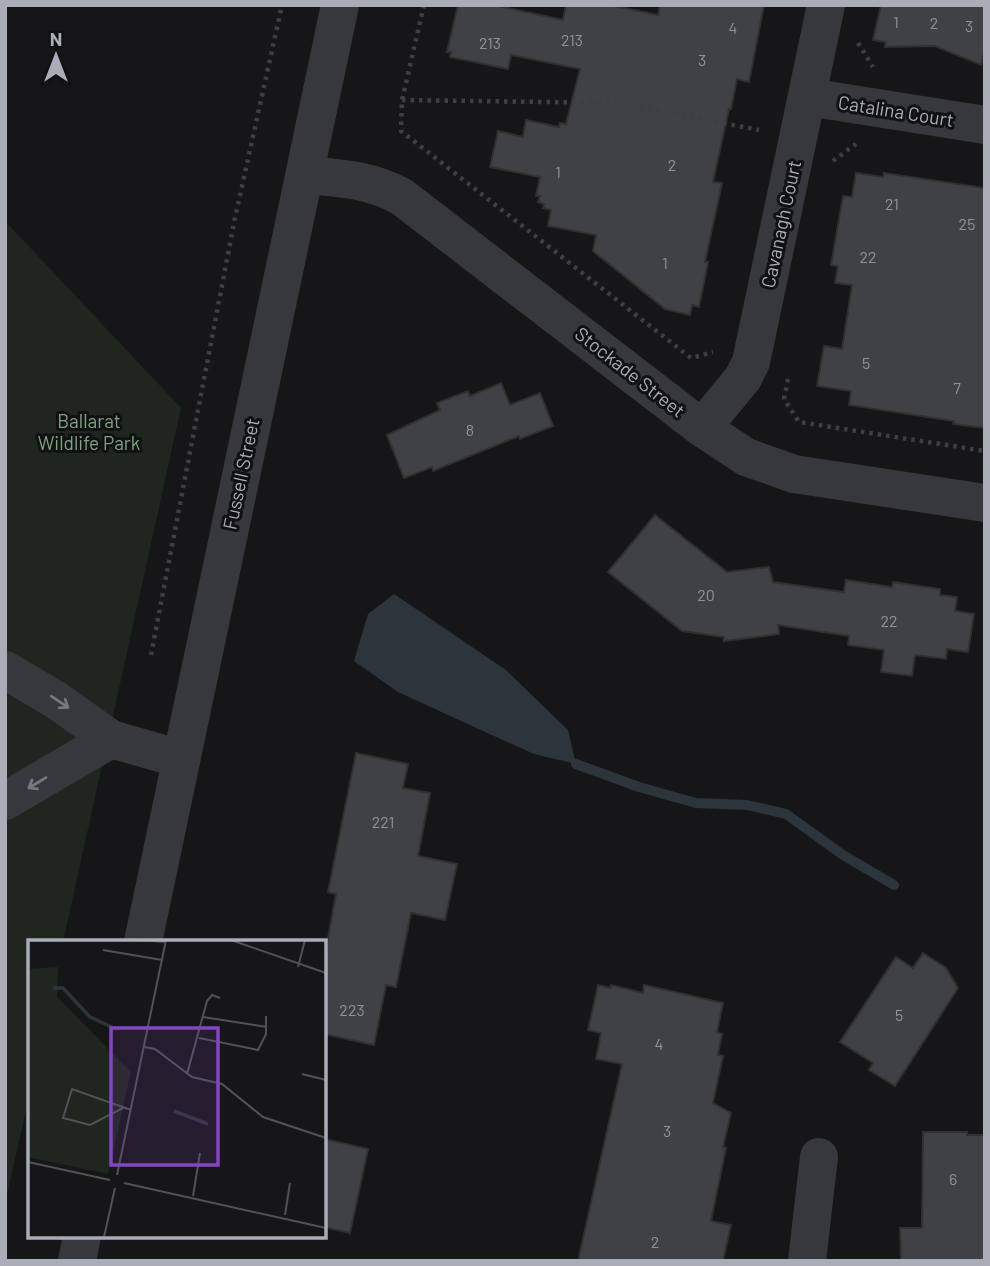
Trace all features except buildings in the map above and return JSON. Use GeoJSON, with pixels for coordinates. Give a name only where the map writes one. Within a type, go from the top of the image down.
{"type":"FeatureCollection","features":[{"type":"Feature","properties":{"kind":"street","name":"Fussell Street"},"geometry":{"type":"LineString","coordinates":[[143,940],[340,5]]}},
{"type":"Feature","properties":{"kind":"street","name":"Cavanagh Court"},"geometry":{"type":"LineString","coordinates":[[702,428],[743,379],[751,362],[827,5]]}},
{"type":"Feature","properties":{"kind":"street","name":"Catalina Court"},"geometry":{"type":"LineString","coordinates":[[808,97],[985,125]]}},
{"type":"Feature","properties":{"kind":"street","name":"Stockade Street"},"geometry":{"type":"LineString","coordinates":[[305,175],[363,181],[402,197],[702,428],[746,457],[794,474],[985,503]]}},
{"type":"Feature","properties":{"kind":"street"},"geometry":{"type":"LineString","coordinates":[[5,670],[56,700],[111,739],[181,759]]}},
{"type":"Feature","properties":{"kind":"street"},"geometry":{"type":"LineString","coordinates":[[5,801],[111,739]]}},
{"type":"Feature","properties":{"kind":"street"},"geometry":{"type":"LineString","coordinates":[[807,1261],[819,1157]]}},
{"type":"Feature","properties":{"kind":"street"},"geometry":{"type":"LineString","coordinates":[[77,1261],[82,1238]]}},
{"type":"Feature","properties":{"kind":"path"},"geometry":{"type":"LineString","coordinates":[[152,654],[235,218],[282,5]]}},
{"type":"Feature","properties":{"kind":"path"},"geometry":{"type":"LineString","coordinates":[[424,5],[402,100],[401,131],[691,358],[702,355]]}},
{"type":"Feature","properties":{"kind":"path"},"geometry":{"type":"LineString","coordinates":[[860,31],[857,44],[869,63]]}},
{"type":"Feature","properties":{"kind":"path"},"geometry":{"type":"LineString","coordinates":[[402,100],[619,103],[759,131]]}},
{"type":"Feature","properties":{"kind":"path"},"geometry":{"type":"LineString","coordinates":[[783,399],[799,422],[985,451]]}},
{"type":"Feature","properties":{"kind":"green space","name":"Ballarat Wildlife Park"},"geometry":{"type":"Polygon","coordinates":[[[5,221],[181,408],[63,940],[28,940],[28,1101],[5,1204],[5,221]]]}},
{"type":"Feature","properties":{"kind":"shaded area"},"geometry":{"type":"Polygon","coordinates":[[[394,594],[506,670],[568,730],[576,764],[534,754],[398,692],[354,661],[368,614],[394,594]]]}},
{"type":"Feature","properties":{"kind":"waterway"},"geometry":{"type":"LineString","coordinates":[[576,764],[639,787],[696,803],[747,805],[786,814],[843,855],[894,885]]}}]}
